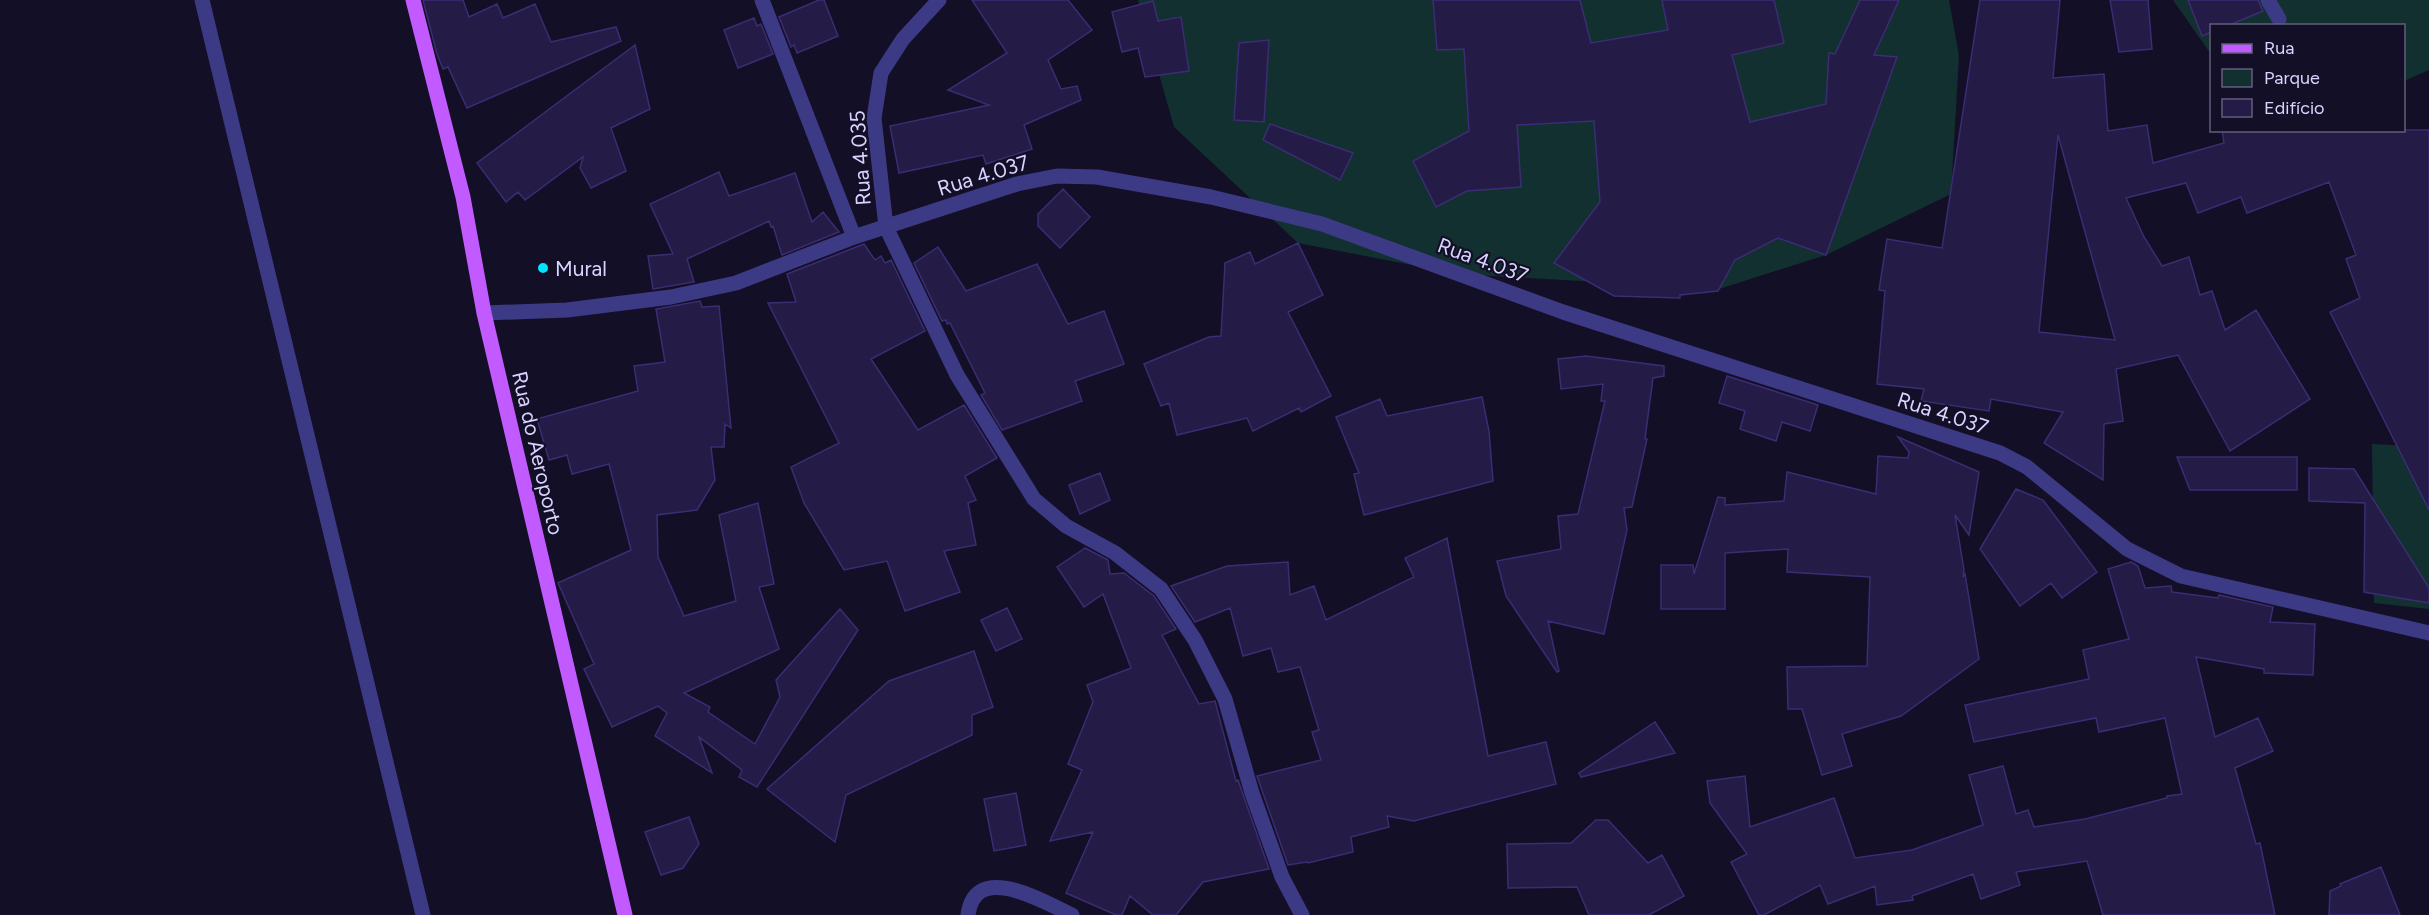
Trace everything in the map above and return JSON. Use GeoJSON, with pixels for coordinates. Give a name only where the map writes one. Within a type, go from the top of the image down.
{"type":"FeatureCollection","features":[{"type":"Feature","properties":{"kind":"main road","name":"Rua do Aeroporto"},"geometry":{"type":"LineString","coordinates":[[413,0],[463,197],[484,313],[625,915]]}},
{"type":"Feature","properties":{"kind":"street"},"geometry":{"type":"LineString","coordinates":[[202,0],[423,915]]}},
{"type":"Feature","properties":{"kind":"street"},"geometry":{"type":"LineString","coordinates":[[762,0],[854,237]]}},
{"type":"Feature","properties":{"kind":"street","name":"Rua 4.035"},"geometry":{"type":"LineString","coordinates":[[939,0],[903,39],[881,73],[874,118],[886,227],[957,375],[1034,499],[1066,526],[1115,553],[1161,589],[1195,640],[1225,699],[1252,793],[1282,877],[1302,915]]}},
{"type":"Feature","properties":{"kind":"street"},"geometry":{"type":"LineString","coordinates":[[2268,0],[2279,19]]}},
{"type":"Feature","properties":{"kind":"street","name":"Rua 4.037"},"geometry":{"type":"LineString","coordinates":[[484,313],[567,310],[671,297],[736,284],[854,237],[1017,184],[1057,176],[1097,177],[1211,197],[1322,224],[1563,312],[2000,453],[2027,467],[2127,549],[2181,576],[2429,633]]}},
{"type":"Feature","properties":{"kind":"street"},"geometry":{"type":"LineString","coordinates":[[968,915],[969,903],[978,893],[991,887],[1026,894],[1072,915]]}},
{"type":"Feature","properties":{"kind":"green space"},"geometry":{"type":"Polygon","coordinates":[[[1138,0],[1949,0],[1959,56],[1951,194],[1826,255],[1719,289],[1458,274],[1298,243],[1174,127],[1138,0]]]}},
{"type":"Feature","properties":{"kind":"green space"},"geometry":{"type":"Polygon","coordinates":[[[2173,0],[2429,0],[2429,70],[2405,81],[2405,24],[2210,24],[2210,51],[2173,0]]]}},
{"type":"Feature","properties":{"kind":"green space"},"geometry":{"type":"Polygon","coordinates":[[[2372,444],[2429,447],[2429,609],[2374,603],[2372,444]]]}},
{"type":"Feature","properties":{"kind":"building"},"geometry":{"type":"Polygon","coordinates":[[[423,0],[463,0],[469,17],[497,4],[503,18],[535,4],[551,42],[616,27],[621,41],[467,108],[448,67],[443,69],[423,0]]]}},
{"type":"Feature","properties":{"kind":"building"},"geometry":{"type":"Polygon","coordinates":[[[824,0],[838,36],[797,53],[794,45],[791,47],[779,17],[824,0]]]}},
{"type":"Feature","properties":{"kind":"building"},"geometry":{"type":"Polygon","coordinates":[[[972,0],[1068,0],[1092,30],[1048,60],[1061,89],[1077,86],[1081,100],[1024,125],[1032,149],[986,164],[983,155],[899,173],[890,126],[989,105],[948,90],[1007,53],[972,0]]]}},
{"type":"Feature","properties":{"kind":"building"},"geometry":{"type":"Polygon","coordinates":[[[1433,0],[1580,0],[1591,43],[1668,30],[1662,0],[1774,0],[1784,43],[1732,55],[1750,122],[1826,104],[1829,53],[1835,54],[1860,0],[1899,0],[1874,55],[1897,57],[1826,255],[1778,238],[1735,260],[1718,291],[1680,295],[1680,298],[1614,296],[1554,263],[1600,202],[1594,121],[1517,125],[1521,187],[1467,191],[1436,207],[1413,161],[1469,131],[1464,49],[1437,50],[1433,0]]]}},
{"type":"Feature","properties":{"kind":"building"},"geometry":{"type":"Polygon","coordinates":[[[1980,0],[2060,0],[2053,78],[2104,74],[2108,131],[2147,125],[2153,163],[2224,143],[2222,132],[2429,130],[2429,510],[2330,312],[2360,298],[2346,259],[2356,255],[2329,182],[2247,213],[2241,197],[2198,213],[2186,183],[2126,198],[2144,237],[2162,266],[2189,257],[2200,295],[2212,291],[2225,330],[2256,310],[2310,399],[2230,451],[2178,355],[2116,369],[2123,421],[2104,424],[2103,480],[2044,443],[2063,412],[1991,399],[1989,411],[1921,401],[1924,389],[1877,384],[1885,291],[1879,290],[1887,239],[1942,248],[1980,0]],[[2058,135],[2039,332],[2115,340],[2058,135]]]}},
{"type":"Feature","properties":{"kind":"building"},"geometry":{"type":"Polygon","coordinates":[[[2110,0],[2148,0],[2152,49],[2119,52],[2110,0]]]}},
{"type":"Feature","properties":{"kind":"building"},"geometry":{"type":"Polygon","coordinates":[[[2188,0],[2258,0],[2263,11],[2232,24],[2210,24],[2210,32],[2202,36],[2188,0]]]}},
{"type":"Feature","properties":{"kind":"building"},"geometry":{"type":"Polygon","coordinates":[[[1153,1],[1158,21],[1181,17],[1189,71],[1145,77],[1138,48],[1122,52],[1112,12],[1153,1]]]}},
{"type":"Feature","properties":{"kind":"building"},"geometry":{"type":"Polygon","coordinates":[[[754,18],[757,26],[761,24],[773,54],[738,68],[724,30],[754,18]]]}},
{"type":"Feature","properties":{"kind":"building"},"geometry":{"type":"Polygon","coordinates":[[[1269,40],[1264,122],[1234,120],[1239,43],[1269,40]]]}},
{"type":"Feature","properties":{"kind":"building"},"geometry":{"type":"Polygon","coordinates":[[[635,45],[650,109],[611,128],[626,171],[591,188],[580,168],[583,157],[525,200],[518,192],[506,202],[477,163],[635,45]]]}},
{"type":"Feature","properties":{"kind":"building"},"geometry":{"type":"Polygon","coordinates":[[[1270,124],[1353,153],[1340,180],[1263,140],[1270,124]]]}},
{"type":"Feature","properties":{"kind":"building"},"geometry":{"type":"Polygon","coordinates":[[[719,172],[729,196],[795,173],[812,222],[823,212],[839,232],[782,255],[773,226],[771,227],[769,221],[687,259],[694,282],[653,289],[648,256],[673,254],[650,204],[719,172]]]}},
{"type":"Feature","properties":{"kind":"building"},"geometry":{"type":"Polygon","coordinates":[[[1063,189],[1090,217],[1060,248],[1038,226],[1038,214],[1063,189]]]}},
{"type":"Feature","properties":{"kind":"building"},"geometry":{"type":"Polygon","coordinates":[[[1298,243],[1323,295],[1288,312],[1331,396],[1301,412],[1299,408],[1253,431],[1247,418],[1177,435],[1169,403],[1161,406],[1144,364],[1209,337],[1221,336],[1225,263],[1250,252],[1255,264],[1298,243]]]}},
{"type":"Feature","properties":{"kind":"building"},"geometry":{"type":"Polygon","coordinates":[[[864,244],[875,260],[881,256],[885,263],[891,260],[925,331],[871,359],[918,430],[964,405],[997,458],[965,476],[976,500],[968,503],[976,545],[944,551],[960,592],[905,611],[887,561],[844,570],[804,503],[791,467],[839,443],[768,303],[796,302],[787,274],[864,244]]]}},
{"type":"Feature","properties":{"kind":"building"},"geometry":{"type":"Polygon","coordinates":[[[938,247],[966,291],[1037,264],[1068,324],[1104,311],[1124,364],[1075,381],[1082,401],[1002,430],[981,395],[985,393],[950,323],[947,324],[946,320],[942,321],[914,263],[938,247]]]}},
{"type":"Feature","properties":{"kind":"building"},"geometry":{"type":"Polygon","coordinates":[[[700,301],[702,307],[719,306],[731,428],[725,424],[724,447],[711,447],[715,480],[697,510],[657,515],[658,557],[684,616],[736,601],[719,515],[758,503],[774,584],[759,587],[779,649],[684,693],[710,707],[708,712],[755,744],[780,697],[776,680],[840,609],[858,630],[757,787],[739,777],[742,770],[699,737],[712,773],[655,736],[667,713],[658,706],[612,727],[584,669],[594,664],[558,583],[631,550],[609,464],[572,474],[567,455],[549,460],[537,419],[638,391],[634,366],[665,362],[656,309],[700,301]]]}},
{"type":"Feature","properties":{"kind":"building"},"geometry":{"type":"Polygon","coordinates":[[[1586,356],[1664,366],[1664,376],[1653,378],[1645,439],[1647,439],[1632,507],[1624,508],[1627,530],[1604,634],[1548,621],[1559,671],[1557,672],[1506,596],[1497,561],[1561,549],[1558,516],[1578,514],[1605,401],[1601,401],[1603,384],[1561,389],[1558,359],[1586,356]]]}},
{"type":"Feature","properties":{"kind":"building"},"geometry":{"type":"Polygon","coordinates":[[[1727,376],[1818,405],[1810,431],[1782,422],[1776,441],[1740,429],[1745,411],[1719,403],[1727,376]]]}},
{"type":"Feature","properties":{"kind":"building"},"geometry":{"type":"Polygon","coordinates":[[[1482,397],[1489,431],[1493,481],[1364,515],[1354,474],[1359,473],[1336,417],[1380,399],[1387,416],[1482,397]]]}},
{"type":"Feature","properties":{"kind":"building"},"geometry":{"type":"Polygon","coordinates":[[[1898,437],[1979,472],[1969,535],[1955,515],[1964,570],[1963,577],[1965,574],[1979,659],[1901,716],[1842,734],[1852,766],[1822,775],[1802,709],[1788,709],[1787,667],[1867,666],[1870,577],[1787,572],[1788,549],[1725,553],[1725,609],[1661,609],[1661,565],[1693,565],[1694,574],[1718,497],[1725,498],[1725,505],[1784,501],[1787,472],[1876,494],[1878,456],[1908,458],[1909,452],[1898,437]]]}},
{"type":"Feature","properties":{"kind":"building"},"geometry":{"type":"Polygon","coordinates":[[[2177,457],[2297,457],[2297,490],[2190,490],[2177,457]]]}},
{"type":"Feature","properties":{"kind":"building"},"geometry":{"type":"Polygon","coordinates":[[[2309,468],[2354,469],[2429,588],[2429,603],[2364,592],[2365,503],[2309,501],[2309,468]]]}},
{"type":"Feature","properties":{"kind":"building"},"geometry":{"type":"Polygon","coordinates":[[[1100,473],[1110,500],[1080,514],[1069,485],[1100,473]]]}},
{"type":"Feature","properties":{"kind":"building"},"geometry":{"type":"Polygon","coordinates":[[[2016,489],[2043,500],[2097,572],[2062,598],[2051,583],[2020,606],[1980,549],[2016,489]]]}},
{"type":"Feature","properties":{"kind":"building"},"geometry":{"type":"Polygon","coordinates":[[[1447,538],[1488,756],[1546,742],[1556,784],[1414,821],[1387,816],[1389,827],[1351,837],[1353,852],[1308,863],[1288,865],[1257,776],[1321,760],[1312,732],[1319,730],[1300,667],[1278,672],[1271,648],[1243,656],[1230,608],[1195,622],[1171,586],[1227,566],[1288,562],[1290,595],[1314,586],[1326,620],[1414,577],[1405,558],[1447,538]]]}},
{"type":"Feature","properties":{"kind":"building"},"geometry":{"type":"Polygon","coordinates":[[[1085,548],[1108,560],[1110,574],[1124,573],[1154,596],[1176,629],[1162,635],[1199,704],[1215,701],[1236,781],[1238,780],[1269,869],[1203,882],[1176,915],[1153,915],[1130,896],[1122,915],[1116,915],[1066,893],[1093,832],[1050,841],[1082,770],[1068,764],[1093,702],[1087,685],[1131,668],[1103,594],[1084,607],[1057,567],[1085,548]]]}},
{"type":"Feature","properties":{"kind":"building"},"geometry":{"type":"Polygon","coordinates":[[[2131,562],[2138,566],[2145,588],[2171,586],[2172,592],[2218,598],[2219,595],[2273,607],[2270,622],[2315,624],[2313,675],[2264,673],[2264,669],[2196,657],[2215,737],[2258,718],[2273,751],[2235,768],[2256,844],[2260,843],[2275,915],[2103,915],[2087,861],[2016,872],[2020,885],[1981,899],[1973,874],[1912,896],[1913,900],[1877,905],[1875,886],[1828,904],[1820,885],[1764,915],[1759,915],[1731,862],[1747,854],[1710,803],[1707,781],[1745,776],[1750,827],[1834,798],[1855,858],[1912,850],[1983,825],[1969,775],[2003,766],[2016,814],[2028,810],[2034,827],[2085,819],[2167,798],[2167,796],[2182,794],[2165,718],[2099,732],[2096,718],[1974,742],[1965,705],[2089,679],[2083,650],[2129,639],[2108,569],[2131,562]]]}},
{"type":"Feature","properties":{"kind":"building"},"geometry":{"type":"Polygon","coordinates":[[[1007,608],[1022,639],[996,651],[981,620],[1007,608]]]}},
{"type":"Feature","properties":{"kind":"building"},"geometry":{"type":"Polygon","coordinates":[[[974,651],[993,707],[972,715],[972,735],[846,795],[835,842],[767,789],[889,681],[974,651]]]}},
{"type":"Feature","properties":{"kind":"building"},"geometry":{"type":"Polygon","coordinates":[[[1655,722],[1675,753],[1581,777],[1579,773],[1655,722]]]}},
{"type":"Feature","properties":{"kind":"building"},"geometry":{"type":"Polygon","coordinates":[[[1016,793],[1026,845],[994,851],[984,799],[1016,793]]]}},
{"type":"Feature","properties":{"kind":"building"},"geometry":{"type":"Polygon","coordinates":[[[689,817],[699,844],[683,868],[661,875],[645,832],[689,817]]]}},
{"type":"Feature","properties":{"kind":"building"},"geometry":{"type":"Polygon","coordinates":[[[1596,820],[1608,820],[1648,863],[1662,855],[1684,896],[1649,915],[1589,915],[1577,887],[1508,888],[1507,844],[1571,843],[1596,820]]]}},
{"type":"Feature","properties":{"kind":"building"},"geometry":{"type":"Polygon","coordinates":[[[2381,867],[2400,915],[2329,915],[2330,891],[2341,886],[2340,884],[2381,867]]]}},
{"type":"Feature","properties":{"kind":"place","name":"Mural"},"geometry":{"type":"Point","coordinates":[543,268]}}]}
